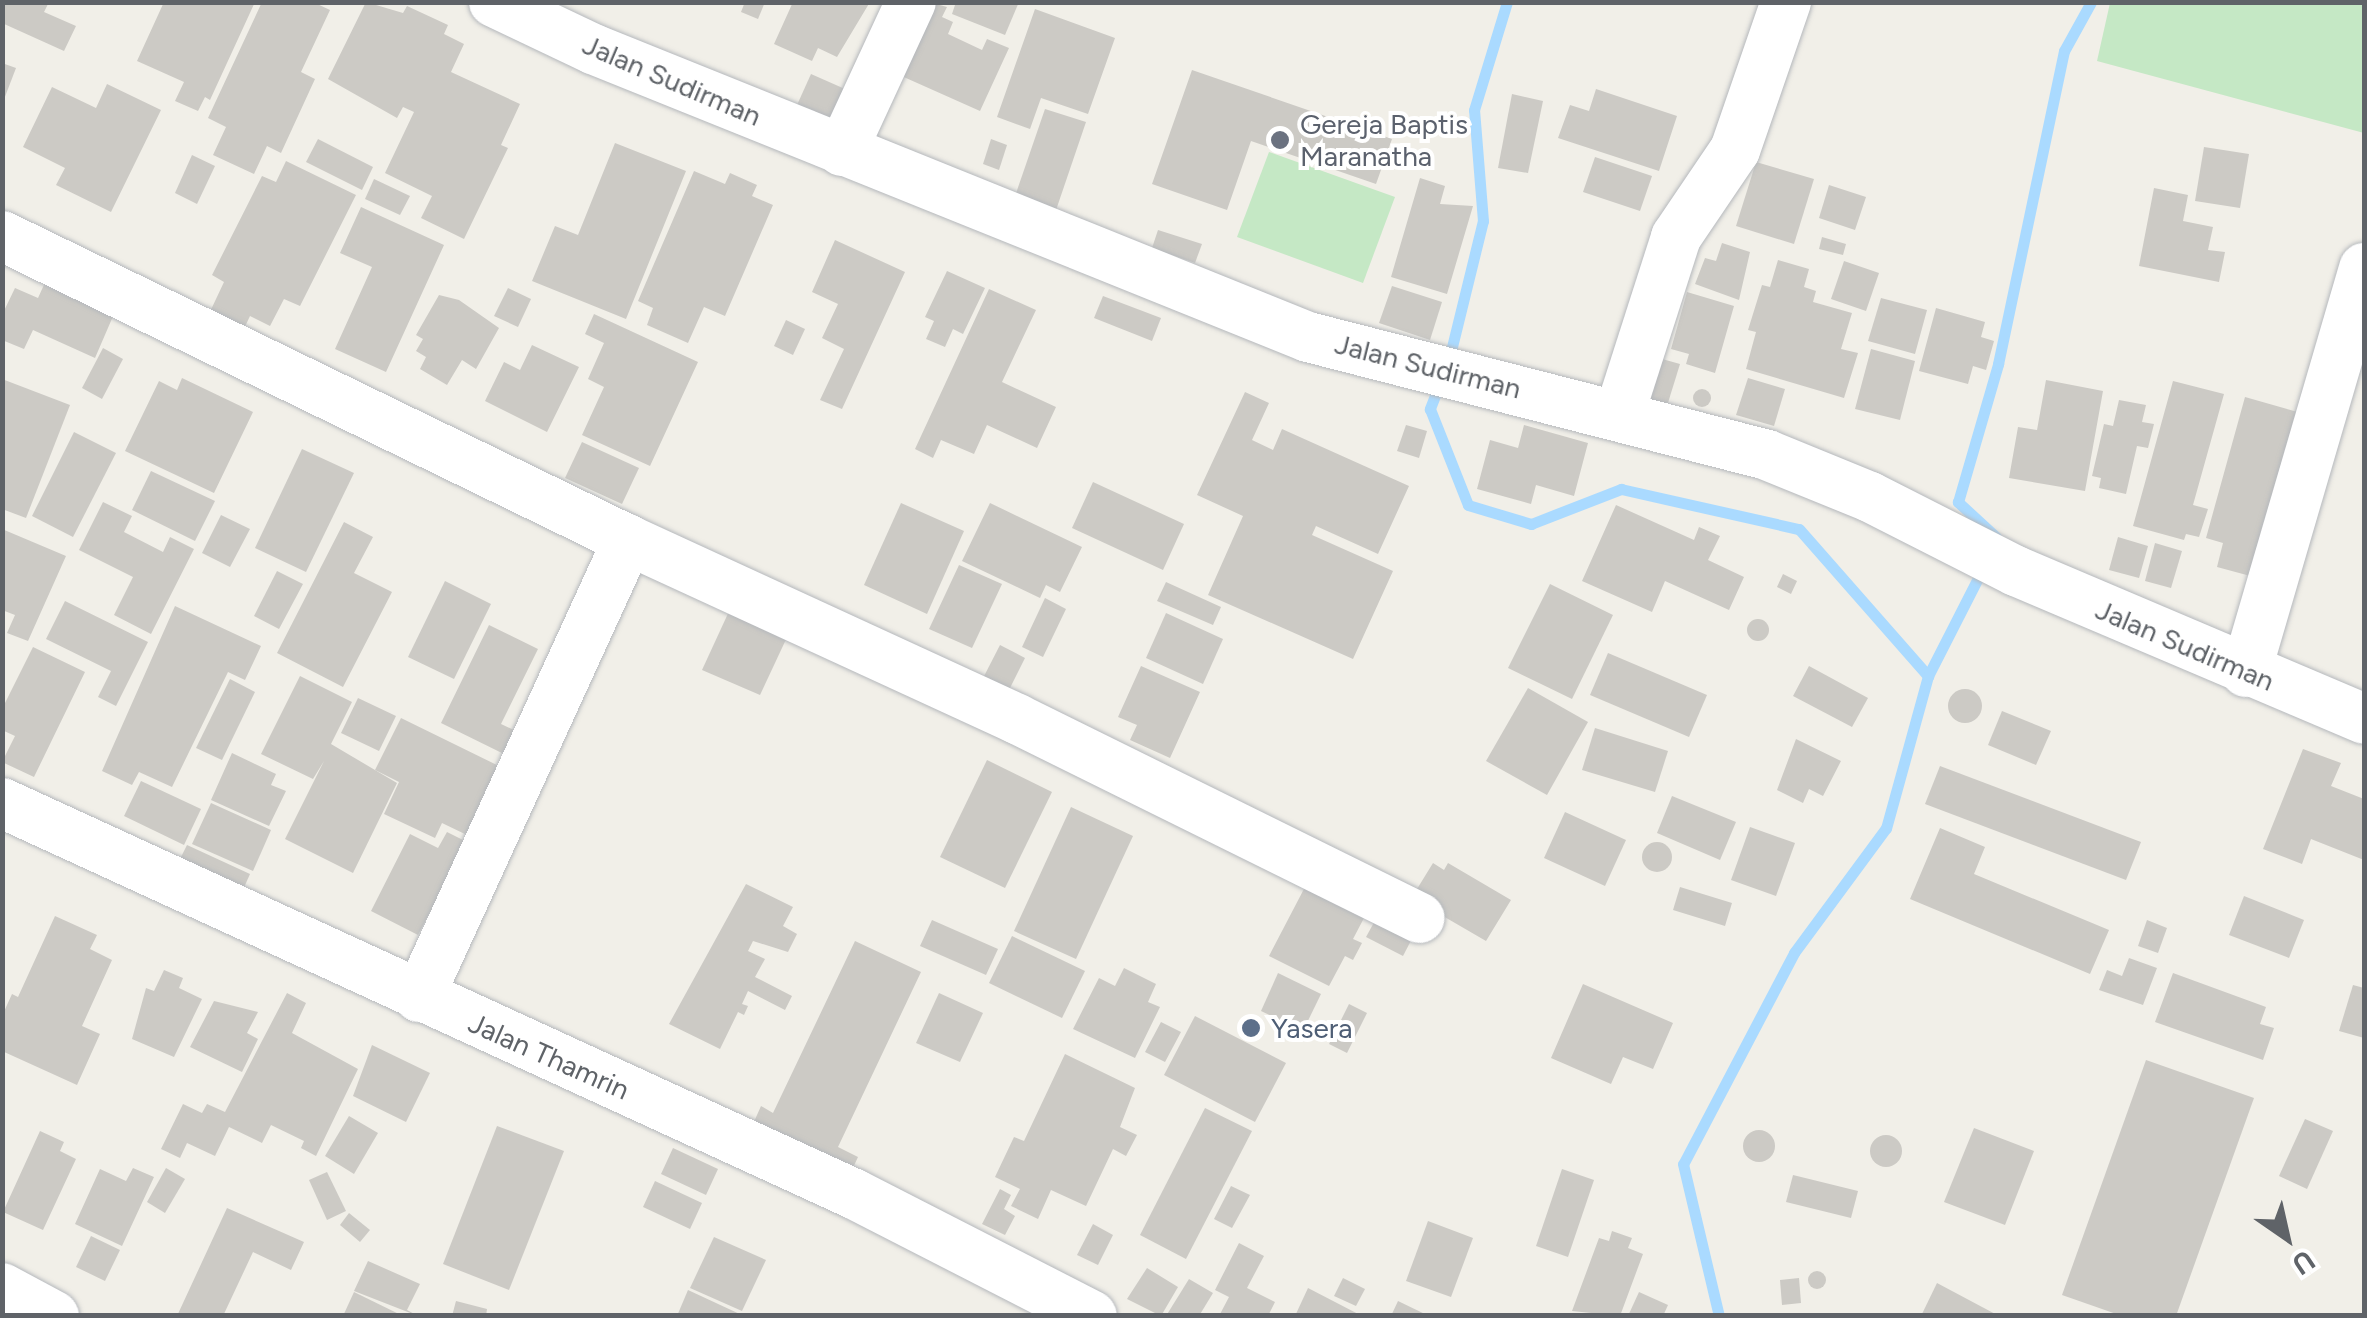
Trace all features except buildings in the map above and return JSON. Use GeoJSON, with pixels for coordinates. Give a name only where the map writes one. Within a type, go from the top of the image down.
{"type":"FeatureCollection","features":[{"type":"Feature","properties":{"kind":"street","name":"Jalan Sudirman"},"geometry":{"type":"LineString","coordinates":[[494,2],[842,151],[1308,337],[1442,367],[1768,455],[1870,497],[1966,549],[2246,672],[2363,713]]}},
{"type":"Feature","properties":{"kind":"street"},"geometry":{"type":"LineString","coordinates":[[842,151],[911,2]]}},
{"type":"Feature","properties":{"kind":"street"},"geometry":{"type":"LineString","coordinates":[[1619,415],[1676,237],[1734,150],[1786,2]]}},
{"type":"Feature","properties":{"kind":"street"},"geometry":{"type":"LineString","coordinates":[[2,236],[628,540],[1016,719],[1419,918]]}},
{"type":"Feature","properties":{"kind":"street"},"geometry":{"type":"LineString","coordinates":[[2246,672],[2364,268]]}},
{"type":"Feature","properties":{"kind":"street"},"geometry":{"type":"LineString","coordinates":[[419,997],[628,540]]}},
{"type":"Feature","properties":{"kind":"street","name":"Jalan Thamrin"},"geometry":{"type":"LineString","coordinates":[[2,803],[854,1194],[1092,1316]]}},
{"type":"Feature","properties":{"kind":"street"},"geometry":{"type":"LineString","coordinates":[[2,1288],[54,1316]]}},
{"type":"Feature","properties":{"kind":"green space"},"geometry":{"type":"Polygon","coordinates":[[[2110,3],[2364,3],[2364,133],[2097,61],[2110,3]]]}},
{"type":"Feature","properties":{"kind":"green space"},"geometry":{"type":"Polygon","coordinates":[[[1269,152],[1395,197],[1363,283],[1237,237],[1269,152]]]}},
{"type":"Feature","properties":{"kind":"waterway"},"geometry":{"type":"LineString","coordinates":[[1449,359],[1483,221],[1474,110],[1507,2]]}},
{"type":"Feature","properties":{"kind":"waterway"},"geometry":{"type":"LineString","coordinates":[[1996,537],[1958,502],[1998,364],[2064,51],[2091,2]]}},
{"type":"Feature","properties":{"kind":"waterway"},"geometry":{"type":"LineString","coordinates":[[1439,385],[1430,409],[1468,505],[1531,524],[1621,489],[1799,529],[1928,676],[1886,828],[1794,953],[1683,1164],[1719,1316]]}},
{"type":"Feature","properties":{"kind":"waterway"},"geometry":{"type":"LineString","coordinates":[[1928,676],[1984,566]]}},
{"type":"Feature","properties":{"kind":"place","name":"Gereja Baptis Maranatha"},"geometry":{"type":"Point","coordinates":[1280,140]}},
{"type":"Feature","properties":{"kind":"place","name":"Yasera"},"geometry":{"type":"Point","coordinates":[1251,1028]}}]}
